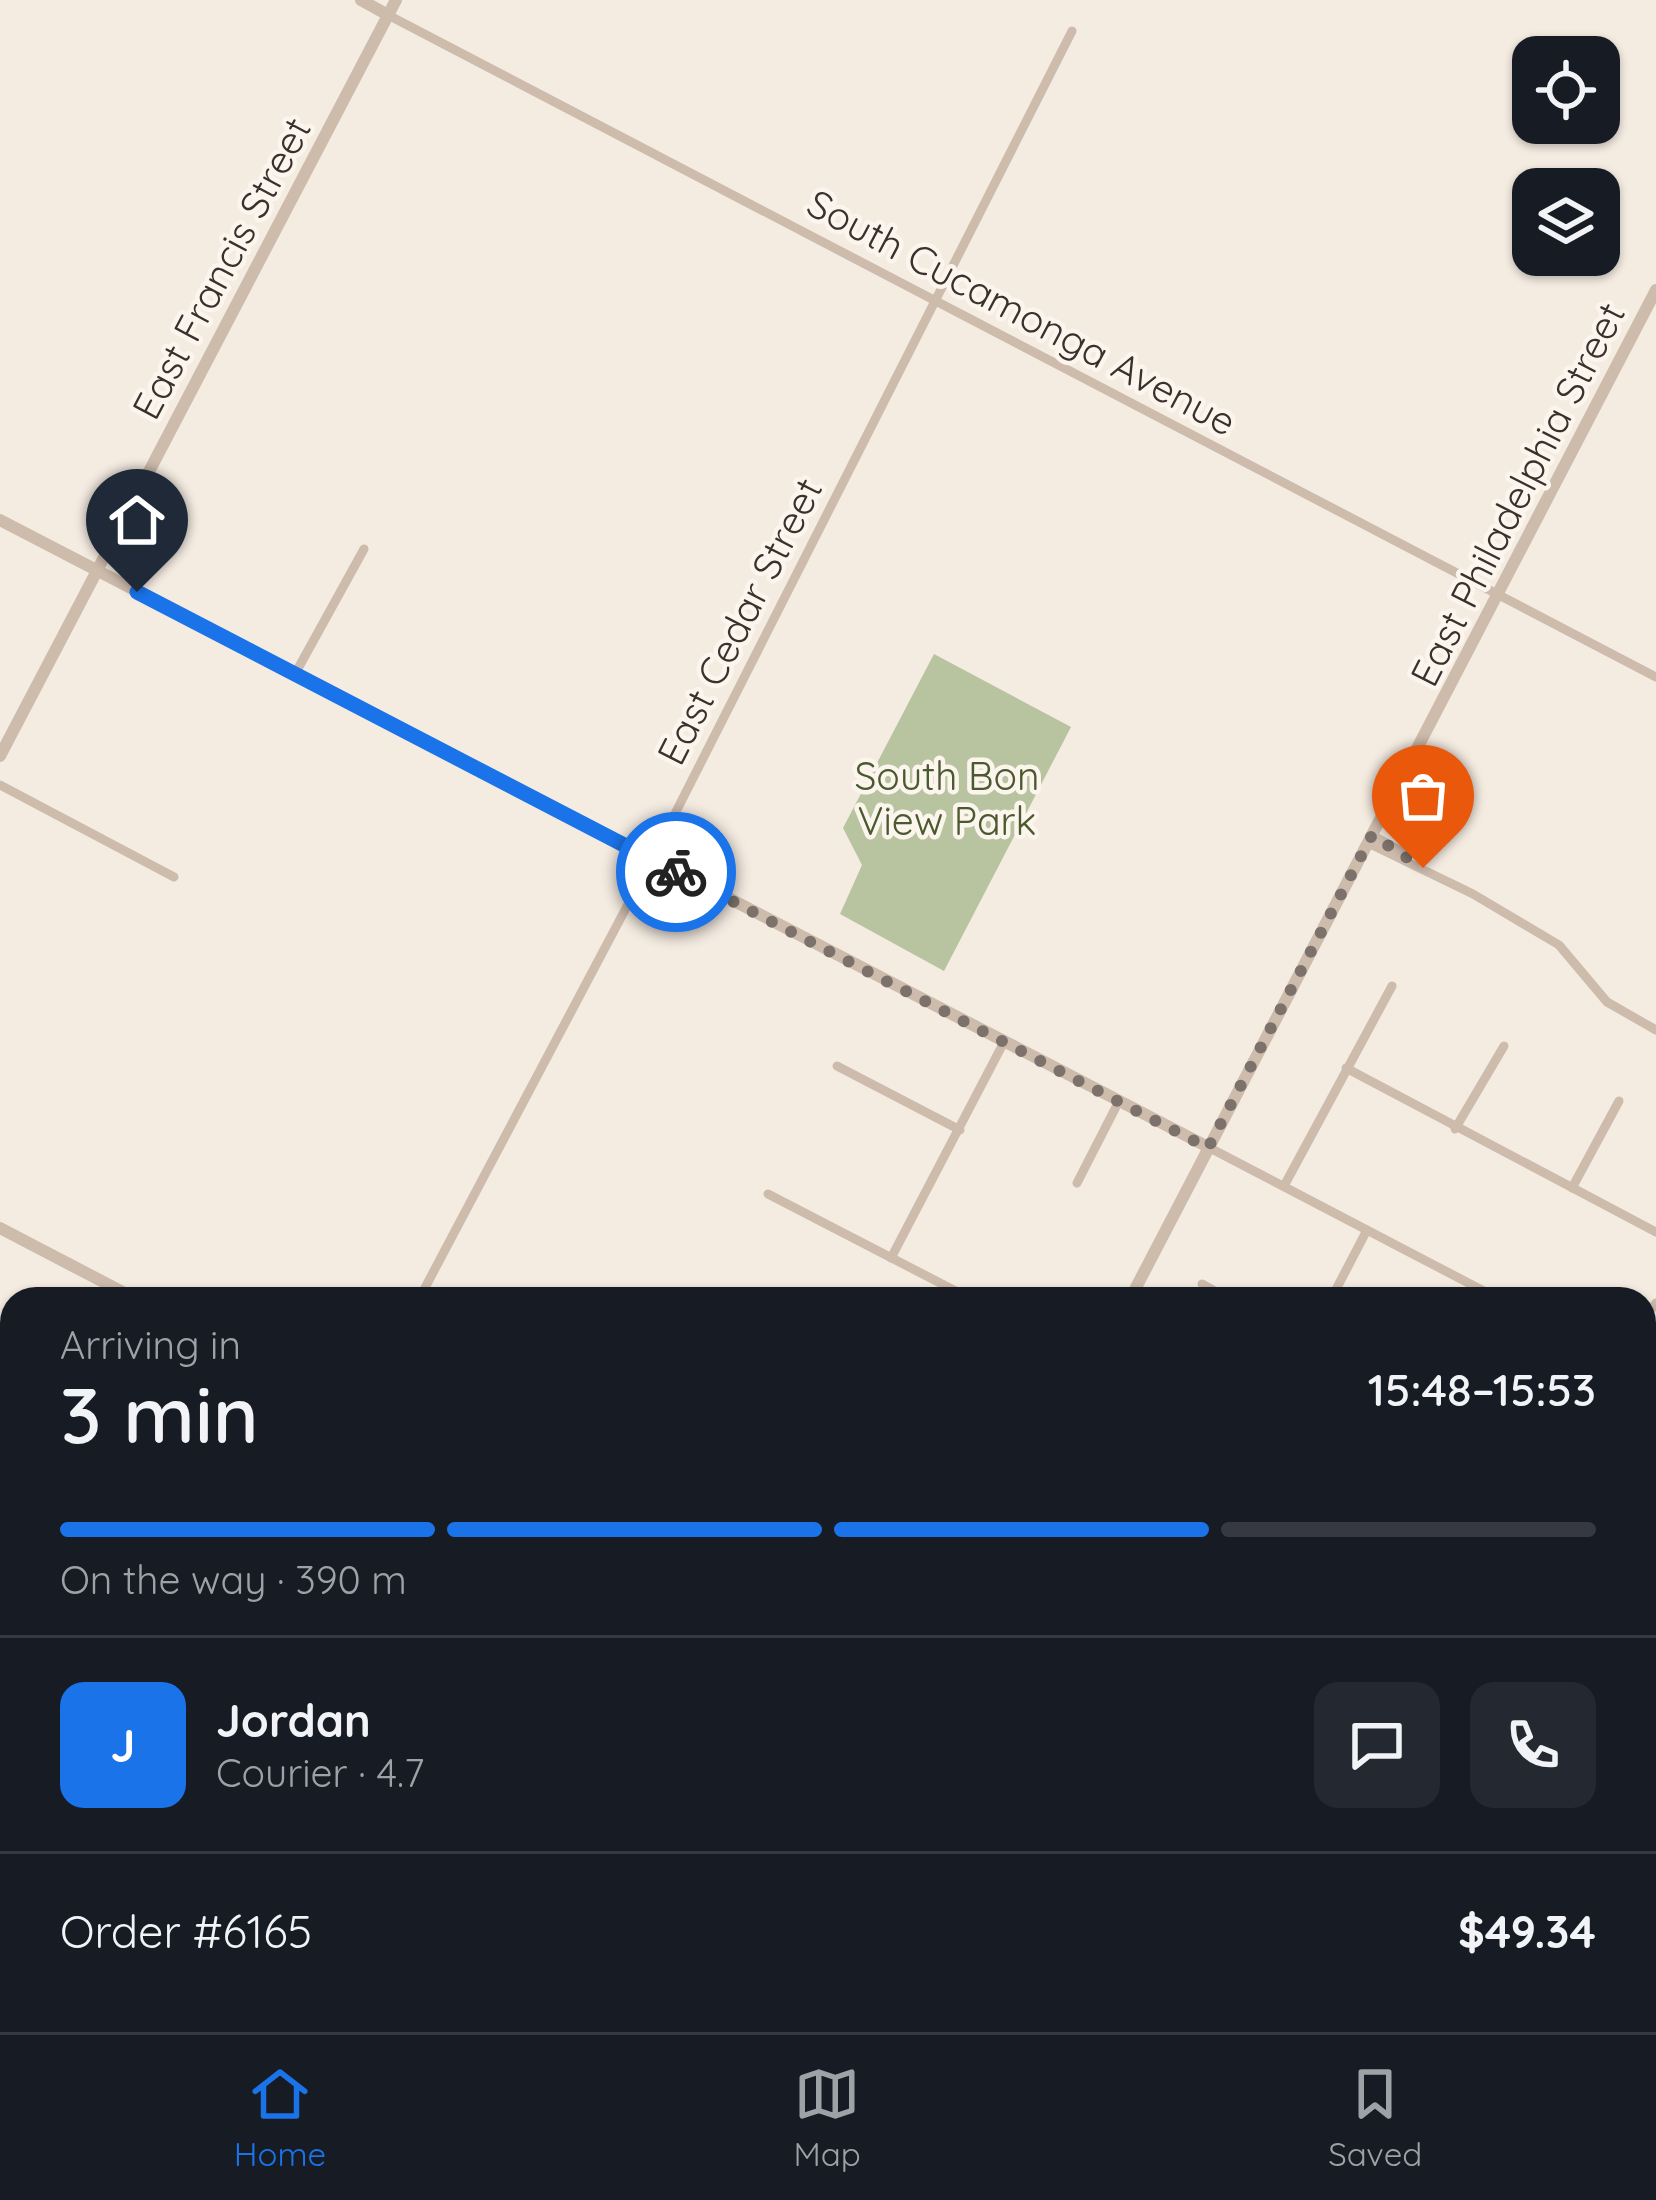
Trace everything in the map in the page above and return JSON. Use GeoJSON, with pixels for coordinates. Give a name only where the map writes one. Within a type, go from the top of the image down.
{"type":"FeatureCollection","features":[{"type":"Feature","properties":{"kind":"street","name":"South Cucamonga Avenue"},"geometry":{"type":"LineString","coordinates":[[361,0],[1656,677]]}},
{"type":"Feature","properties":{"kind":"street","name":"East Francis Street"},"geometry":{"type":"LineString","coordinates":[[0,756],[396,0]]}},
{"type":"Feature","properties":{"kind":"street","name":"East Cedar Street"},"geometry":{"type":"LineString","coordinates":[[425,1287],[652,859],[1072,31]]}},
{"type":"Feature","properties":{"kind":"street","name":"East Philadelphia Street"},"geometry":{"type":"LineString","coordinates":[[1136,1287],[1656,290]]}},
{"type":"Feature","properties":{"kind":"street"},"geometry":{"type":"LineString","coordinates":[[0,520],[1476,1287]]}},
{"type":"Feature","properties":{"kind":"street"},"geometry":{"type":"LineString","coordinates":[[296,674],[364,549]]}},
{"type":"Feature","properties":{"kind":"street"},"geometry":{"type":"LineString","coordinates":[[0,785],[174,877]]}},
{"type":"Feature","properties":{"kind":"street"},"geometry":{"type":"LineString","coordinates":[[1370,839],[1397,859],[1404,858],[1559,945],[1607,1002],[1656,1030]]}},
{"type":"Feature","properties":{"kind":"street"},"geometry":{"type":"LineString","coordinates":[[1284,1186],[1392,986]]}},
{"type":"Feature","properties":{"kind":"street"},"geometry":{"type":"LineString","coordinates":[[891,1258],[1004,1042]]}},
{"type":"Feature","properties":{"kind":"street"},"geometry":{"type":"LineString","coordinates":[[1455,1129],[1504,1046]]}},
{"type":"Feature","properties":{"kind":"street"},"geometry":{"type":"LineString","coordinates":[[837,1066],[959,1130]]}},
{"type":"Feature","properties":{"kind":"street"},"geometry":{"type":"LineString","coordinates":[[1346,1068],[1656,1232]]}},
{"type":"Feature","properties":{"kind":"street"},"geometry":{"type":"LineString","coordinates":[[1077,1184],[1119,1101]]}},
{"type":"Feature","properties":{"kind":"street"},"geometry":{"type":"LineString","coordinates":[[1572,1188],[1619,1101]]}},
{"type":"Feature","properties":{"kind":"street"},"geometry":{"type":"LineString","coordinates":[[768,1194],[948,1287]]}},
{"type":"Feature","properties":{"kind":"street"},"geometry":{"type":"LineString","coordinates":[[0,1228],[113,1287]]}},
{"type":"Feature","properties":{"kind":"street"},"geometry":{"type":"LineString","coordinates":[[1337,1287],[1367,1230]]}},
{"type":"Feature","properties":{"kind":"street"},"geometry":{"type":"LineString","coordinates":[[1202,1285],[1206,1287]]}},
{"type":"Feature","properties":{"kind":"green space","name":"South Bon View Park"},"geometry":{"type":"Polygon","coordinates":[[[934,654],[1071,727],[944,971],[840,914],[862,865],[843,828],[934,654]]]}},
{"type":"Feature","properties":{"kind":"way so far"},"geometry":{"type":"LineString","coordinates":[[676,872],[1208,1148],[1372,835],[1423,868]]}},
{"type":"Feature","properties":{"kind":"route"},"geometry":{"type":"LineString","coordinates":[[137,592],[676,872]]}}]}
